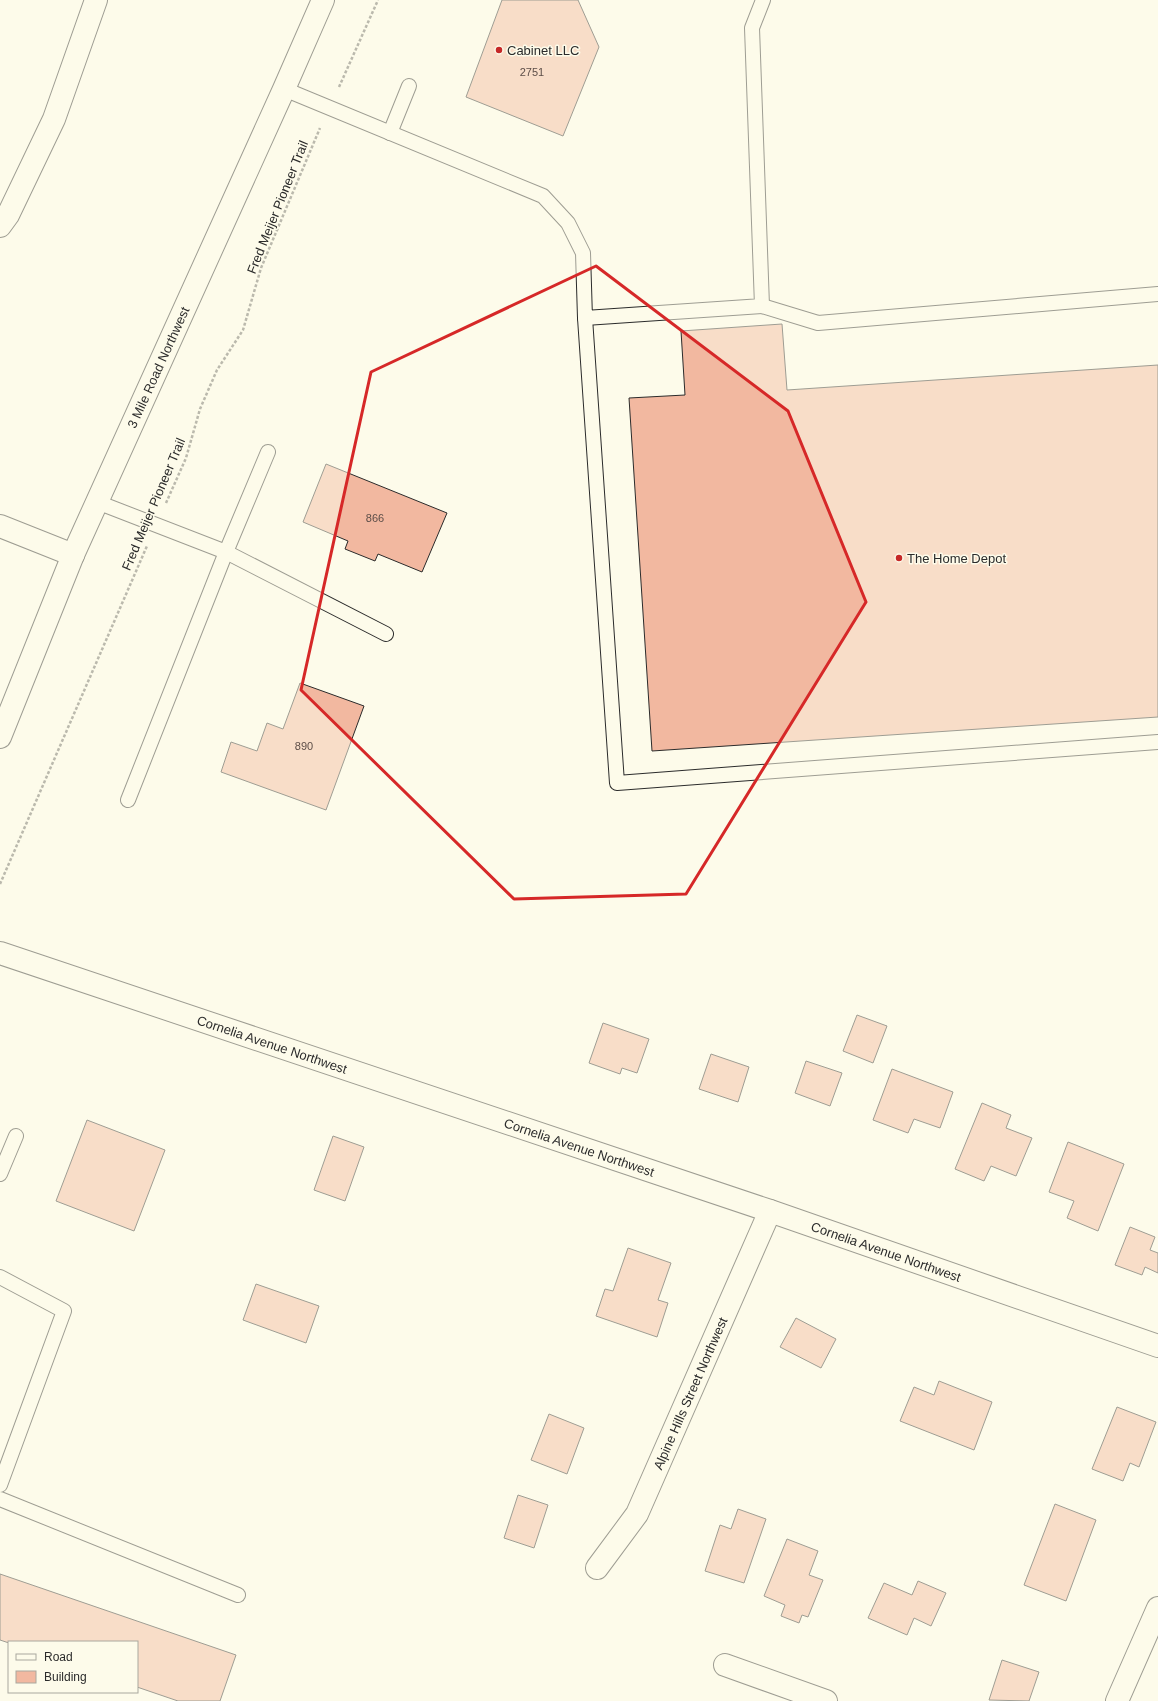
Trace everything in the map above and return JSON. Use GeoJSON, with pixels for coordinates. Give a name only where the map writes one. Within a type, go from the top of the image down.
{"type":"FeatureCollection","features":[{"type":"Feature","properties":{"kind":"main road"},"geometry":{"type":"LineString","coordinates":[[0,226],[8,215],[54,119],[96,0]]}},
{"type":"Feature","properties":{"kind":"main road","name":"3 Mile Road Northwest"},"geometry":{"type":"LineString","coordinates":[[0,737],[73,555],[323,0]]}},
{"type":"Feature","properties":{"kind":"main road"},"geometry":{"type":"LineString","coordinates":[[0,526],[73,555]]}},
{"type":"Feature","properties":{"kind":"main road","name":"Cornelia Avenue Northwest"},"geometry":{"type":"LineString","coordinates":[[0,953],[770,1211],[1158,1346]]}},
{"type":"Feature","properties":{"kind":"main road","name":"Alpine Hills Street Northwest"},"geometry":{"type":"LineString","coordinates":[[598,1568],[637,1514],[770,1211]]}},
{"type":"Feature","properties":{"kind":"main road"},"geometry":{"type":"LineString","coordinates":[[1117,1701],[1158,1608]]}},
{"type":"Feature","properties":{"kind":"main road"},"geometry":{"type":"LineString","coordinates":[[725,1665],[826,1701]]}},
{"type":"Feature","properties":{"kind":"lane"},"geometry":{"type":"LineString","coordinates":[[762,306],[752,28],[764,0]]}},
{"type":"Feature","properties":{"kind":"lane"},"geometry":{"type":"LineString","coordinates":[[390,133],[409,86]]}},
{"type":"Feature","properties":{"kind":"lane"},"geometry":{"type":"LineString","coordinates":[[284,89],[542,196],[568,223],[583,253],[585,318],[617,783],[1158,742]]}},
{"type":"Feature","properties":{"kind":"lane"},"geometry":{"type":"LineString","coordinates":[[585,318],[762,306],[818,323],[1158,294]]}},
{"type":"Feature","properties":{"kind":"lane"},"geometry":{"type":"LineString","coordinates":[[128,800],[226,552],[268,452]]}},
{"type":"Feature","properties":{"kind":"lane"},"geometry":{"type":"LineString","coordinates":[[97,502],[226,552],[386,634]]}},
{"type":"Feature","properties":{"kind":"lane"},"geometry":{"type":"LineString","coordinates":[[0,1174],[16,1136]]}},
{"type":"Feature","properties":{"kind":"lane"},"geometry":{"type":"LineString","coordinates":[[0,1277],[64,1311],[0,1486]]}},
{"type":"Feature","properties":{"kind":"lane"},"geometry":{"type":"LineString","coordinates":[[0,1499],[238,1595]]}},
{"type":"Feature","properties":{"kind":"path","name":"Fred Meijer Pioneer Trail"},"geometry":{"type":"LineString","coordinates":[[0,884],[186,458],[200,408],[217,370],[243,330],[261,268],[378,0]]}},
{"type":"Feature","properties":{"kind":"highlighted area"},"geometry":{"type":"Polygon","coordinates":[[[596,266],[788,411],[866,602],[686,894],[514,899],[301,690],[371,372],[596,266]]]}},
{"type":"Feature","properties":{"kind":"building"},"geometry":{"type":"Polygon","coordinates":[[[502,0],[578,0],[599,47],[563,136],[466,97],[502,0]]]}},
{"type":"Feature","properties":{"kind":"building","name":"The Home Depot"},"geometry":{"type":"Polygon","coordinates":[[[782,324],[787,390],[1158,365],[1158,717],[652,751],[629,398],[685,395],[681,331],[782,324]]]}},
{"type":"Feature","properties":{"kind":"building"},"geometry":{"type":"Polygon","coordinates":[[[326,464],[447,513],[422,572],[378,554],[375,561],[345,549],[348,541],[303,522],[326,464]]]}},
{"type":"Feature","properties":{"kind":"building"},"geometry":{"type":"Polygon","coordinates":[[[300,683],[364,706],[326,810],[221,772],[231,742],[257,751],[267,723],[283,729],[300,683]]]}},
{"type":"Feature","properties":{"kind":"building"},"geometry":{"type":"Polygon","coordinates":[[[857,1015],[887,1026],[873,1063],[843,1051],[857,1015]]]}},
{"type":"Feature","properties":{"kind":"building"},"geometry":{"type":"Polygon","coordinates":[[[603,1023],[649,1039],[637,1073],[622,1068],[620,1074],[589,1063],[603,1023]]]}},
{"type":"Feature","properties":{"kind":"building"},"geometry":{"type":"Polygon","coordinates":[[[711,1054],[749,1067],[738,1102],[699,1089],[711,1054]]]}},
{"type":"Feature","properties":{"kind":"building"},"geometry":{"type":"Polygon","coordinates":[[[806,1061],[842,1073],[830,1106],[795,1093],[806,1061]]]}},
{"type":"Feature","properties":{"kind":"building"},"geometry":{"type":"Polygon","coordinates":[[[892,1069],[953,1092],[940,1128],[914,1119],[908,1133],[873,1120],[892,1069]]]}},
{"type":"Feature","properties":{"kind":"building"},"geometry":{"type":"Polygon","coordinates":[[[982,1103],[1011,1115],[1006,1128],[1032,1138],[1016,1176],[991,1166],[984,1181],[955,1169],[982,1103]]]}},
{"type":"Feature","properties":{"kind":"building"},"geometry":{"type":"Polygon","coordinates":[[[87,1120],[165,1150],[134,1231],[56,1201],[87,1120]]]}},
{"type":"Feature","properties":{"kind":"building"},"geometry":{"type":"Polygon","coordinates":[[[333,1136],[364,1147],[345,1201],[314,1190],[333,1136]]]}},
{"type":"Feature","properties":{"kind":"building"},"geometry":{"type":"Polygon","coordinates":[[[1068,1142],[1124,1164],[1098,1231],[1067,1218],[1074,1201],[1049,1192],[1068,1142]]]}},
{"type":"Feature","properties":{"kind":"building"},"geometry":{"type":"Polygon","coordinates":[[[1130,1227],[1155,1237],[1150,1250],[1158,1253],[1158,1273],[1145,1267],[1142,1275],[1115,1265],[1130,1227]]]}},
{"type":"Feature","properties":{"kind":"building"},"geometry":{"type":"Polygon","coordinates":[[[628,1248],[671,1263],[658,1300],[668,1303],[657,1337],[596,1316],[605,1289],[613,1291],[628,1248]]]}},
{"type":"Feature","properties":{"kind":"building"},"geometry":{"type":"Polygon","coordinates":[[[256,1284],[319,1306],[306,1343],[243,1320],[256,1284]]]}},
{"type":"Feature","properties":{"kind":"building"},"geometry":{"type":"Polygon","coordinates":[[[796,1318],[836,1339],[821,1368],[780,1347],[796,1318]]]}},
{"type":"Feature","properties":{"kind":"building"},"geometry":{"type":"Polygon","coordinates":[[[939,1381],[992,1402],[974,1450],[900,1421],[914,1387],[934,1395],[939,1381]]]}},
{"type":"Feature","properties":{"kind":"building"},"geometry":{"type":"Polygon","coordinates":[[[1117,1407],[1156,1422],[1139,1467],[1130,1463],[1123,1481],[1092,1469],[1117,1407]]]}},
{"type":"Feature","properties":{"kind":"building"},"geometry":{"type":"Polygon","coordinates":[[[549,1414],[584,1428],[567,1474],[531,1460],[549,1414]]]}},
{"type":"Feature","properties":{"kind":"building"},"geometry":{"type":"Polygon","coordinates":[[[518,1495],[548,1505],[534,1548],[504,1538],[518,1495]]]}},
{"type":"Feature","properties":{"kind":"building"},"geometry":{"type":"Polygon","coordinates":[[[1055,1504],[1096,1520],[1066,1601],[1024,1585],[1055,1504]]]}},
{"type":"Feature","properties":{"kind":"building"},"geometry":{"type":"Polygon","coordinates":[[[738,1509],[766,1519],[744,1583],[705,1571],[720,1525],[731,1529],[738,1509]]]}},
{"type":"Feature","properties":{"kind":"building"},"geometry":{"type":"Polygon","coordinates":[[[787,1539],[818,1551],[809,1575],[823,1580],[808,1617],[802,1615],[799,1623],[781,1616],[785,1605],[764,1596],[787,1539]]]}},
{"type":"Feature","properties":{"kind":"building"},"geometry":{"type":"Polygon","coordinates":[[[0,1574],[236,1655],[220,1701],[178,1701],[138,1687],[138,1641],[8,1641],[8,1643],[0,1640],[0,1574]]]}},
{"type":"Feature","properties":{"kind":"building"},"geometry":{"type":"Polygon","coordinates":[[[918,1581],[946,1593],[931,1626],[914,1618],[907,1635],[868,1618],[884,1583],[912,1595],[918,1581]]]}},
{"type":"Feature","properties":{"kind":"building"},"geometry":{"type":"Polygon","coordinates":[[[1002,1660],[1039,1672],[1029,1701],[989,1700],[1002,1660]]]}},
{"type":"Feature","properties":{"kind":"place","name":"Cabinet LLC"},"geometry":{"type":"Point","coordinates":[499,50]}},
{"type":"Feature","properties":{"kind":"place","name":"The Home Depot"},"geometry":{"type":"Point","coordinates":[899,558]}}]}
